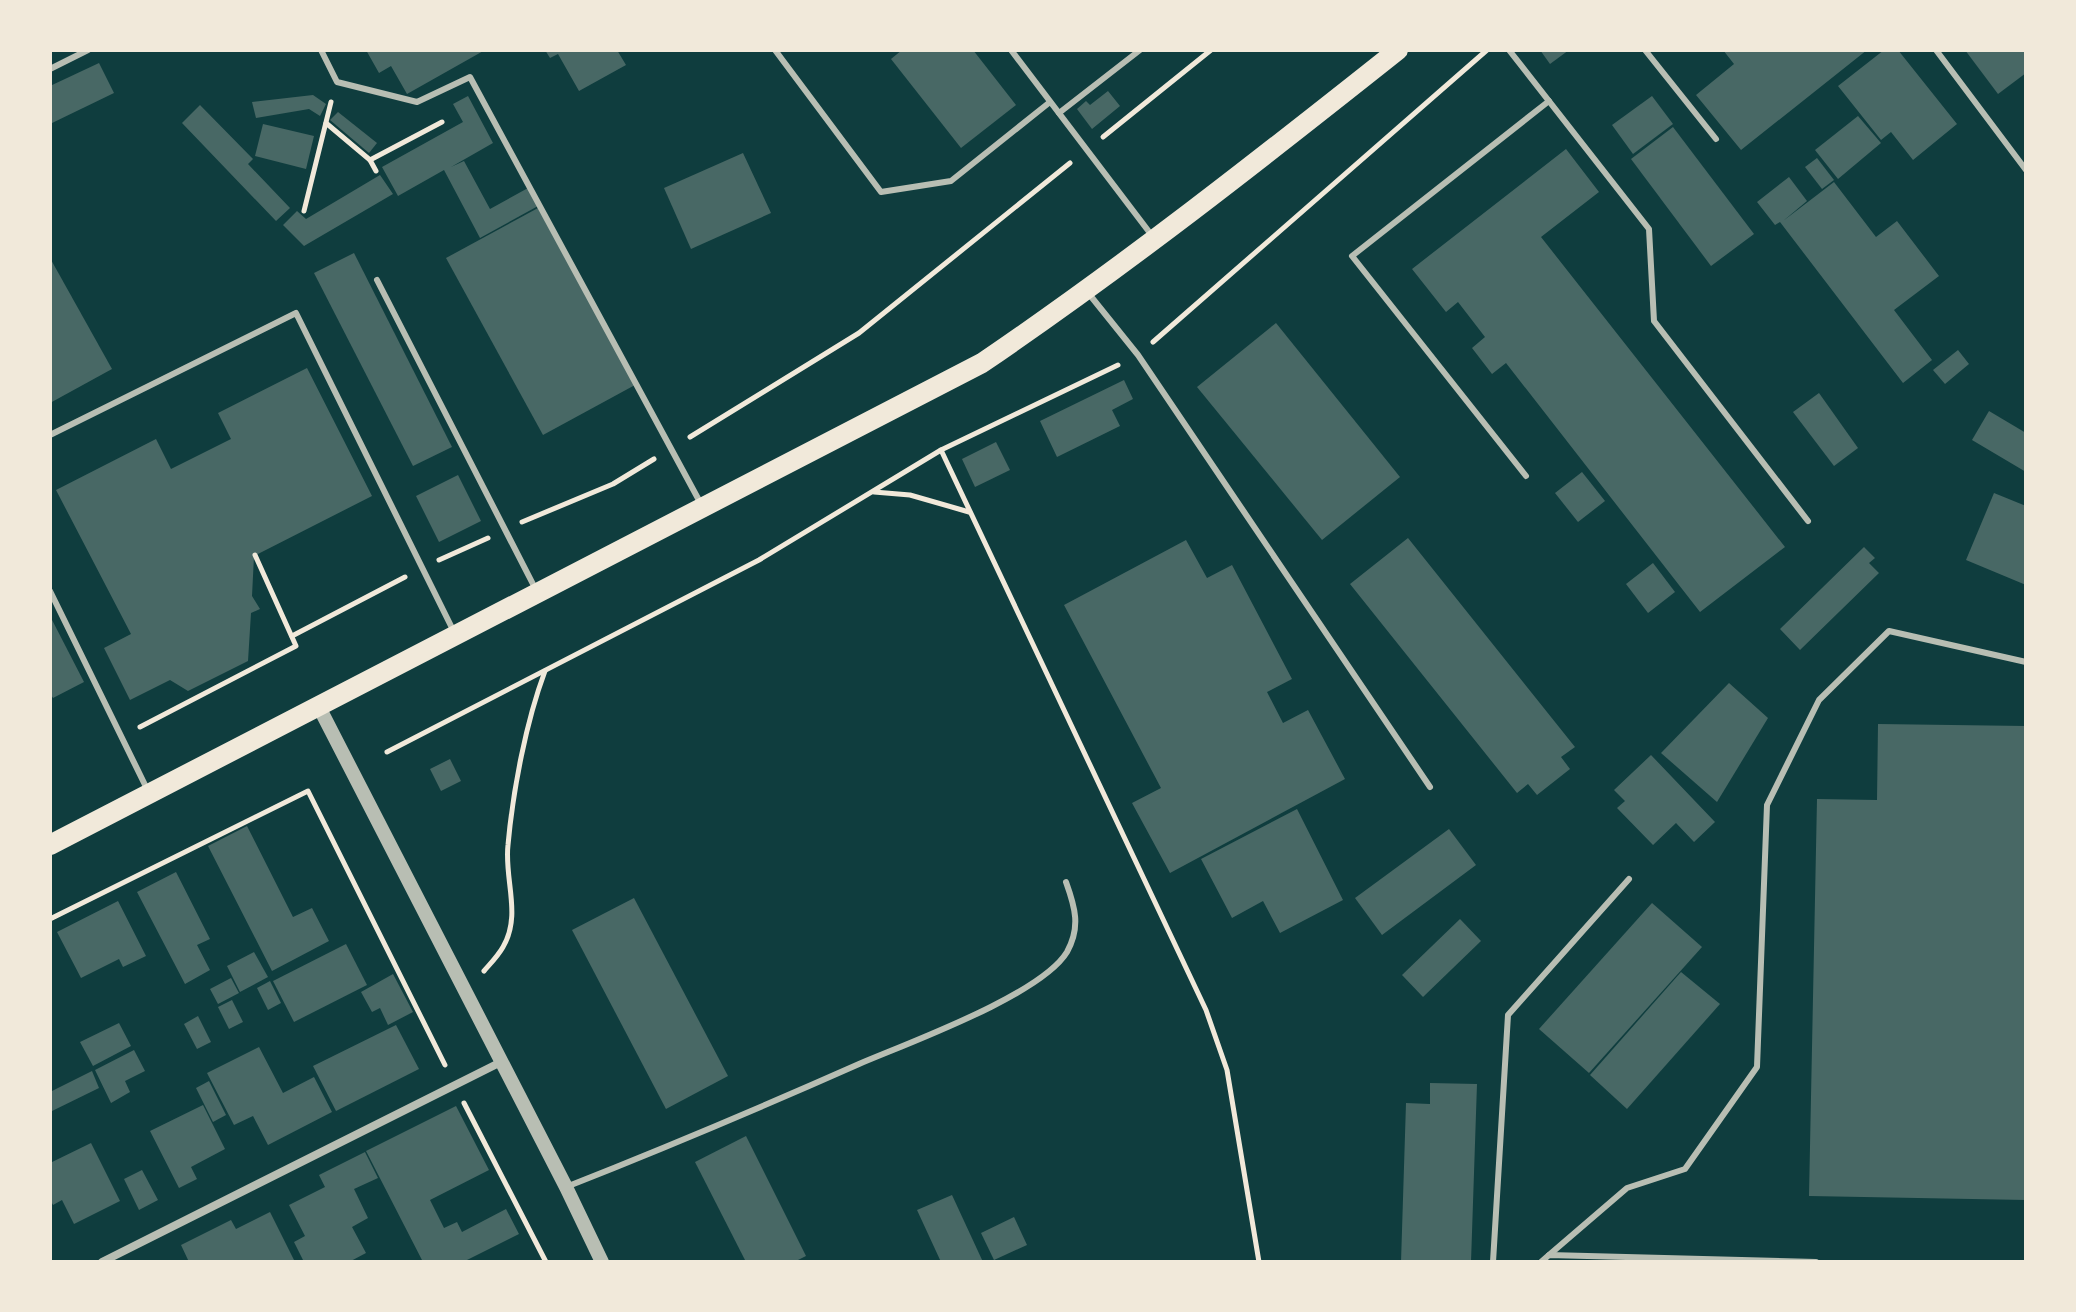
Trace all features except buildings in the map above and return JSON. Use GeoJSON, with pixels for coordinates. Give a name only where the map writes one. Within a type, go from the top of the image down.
{"type":"FeatureCollection","features":[{"type":"Feature","properties":{"kind":"main road"},"geometry":{"type":"LineString","coordinates":[[50,845],[982,363],[1155,240],[1398,50]]}},
{"type":"Feature","properties":{"kind":"street"},"geometry":{"type":"LineString","coordinates":[[319,707],[602,1262]]}},
{"type":"Feature","properties":{"kind":"street"},"geometry":{"type":"LineString","coordinates":[[102,1262],[501,1062]]}},
{"type":"Feature","properties":{"kind":"lane"},"geometry":{"type":"LineString","coordinates":[[50,69],[88,50]]}},
{"type":"Feature","properties":{"kind":"lane"},"geometry":{"type":"LineString","coordinates":[[321,50],[337,82],[417,102],[470,77],[703,507]]}},
{"type":"Feature","properties":{"kind":"lane"},"geometry":{"type":"LineString","coordinates":[[775,50],[881,192],[951,181],[1050,102]]}},
{"type":"Feature","properties":{"kind":"lane"},"geometry":{"type":"LineString","coordinates":[[1011,50],[1155,240]]}},
{"type":"Feature","properties":{"kind":"lane"},"geometry":{"type":"LineString","coordinates":[[1059,113],[1140,50]]}},
{"type":"Feature","properties":{"kind":"lane"},"geometry":{"type":"LineString","coordinates":[[1509,50],[1649,229],[1654,321],[1808,521]]}},
{"type":"Feature","properties":{"kind":"lane"},"geometry":{"type":"LineString","coordinates":[[1645,50],[1716,139]]}},
{"type":"Feature","properties":{"kind":"lane"},"geometry":{"type":"LineString","coordinates":[[1936,50],[2026,170]]}},
{"type":"Feature","properties":{"kind":"lane"},"geometry":{"type":"LineString","coordinates":[[1526,476],[1352,256],[1549,101]]}},
{"type":"Feature","properties":{"kind":"lane"},"geometry":{"type":"LineString","coordinates":[[377,280],[538,593]]}},
{"type":"Feature","properties":{"kind":"lane"},"geometry":{"type":"LineString","coordinates":[[1087,291],[1138,355],[1430,787]]}},
{"type":"Feature","properties":{"kind":"lane"},"geometry":{"type":"LineString","coordinates":[[50,435],[296,313],[456,636]]}},
{"type":"Feature","properties":{"kind":"lane"},"geometry":{"type":"LineString","coordinates":[[50,591],[149,794]]}},
{"type":"Feature","properties":{"kind":"lane"},"geometry":{"type":"LineString","coordinates":[[1541,1262],[1627,1188],[1685,1169],[1757,1067],[1767,805],[1819,700],[1889,631],[2026,662]]}},
{"type":"Feature","properties":{"kind":"lane"},"geometry":{"type":"LineString","coordinates":[[1493,1262],[1508,1015],[1629,879]]}},
{"type":"Feature","properties":{"kind":"lane"},"geometry":{"type":"LineString","coordinates":[[566,1187],[683,1141],[990,1007],[1039,978],[1065,954],[1076,932],[1077,911],[1066,882]]}},
{"type":"Feature","properties":{"kind":"lane"},"geometry":{"type":"LineString","coordinates":[[1549,1255],[1816,1262]]}},
{"type":"Feature","properties":{"kind":"path"},"geometry":{"type":"LineString","coordinates":[[292,636],[422,568],[613,484],[859,333],[1211,50]]}},
{"type":"Feature","properties":{"kind":"path"},"geometry":{"type":"LineString","coordinates":[[387,752],[759,560],[941,450],[1138,355],[1487,50]]}},
{"type":"Feature","properties":{"kind":"path"},"geometry":{"type":"LineString","coordinates":[[304,211],[337,82]]}},
{"type":"Feature","properties":{"kind":"path"},"geometry":{"type":"LineString","coordinates":[[370,160],[442,122]]}},
{"type":"Feature","properties":{"kind":"path"},"geometry":{"type":"LineString","coordinates":[[326,123],[370,160],[376,171]]}},
{"type":"Feature","properties":{"kind":"path"},"geometry":{"type":"LineString","coordinates":[[941,450],[1206,1010],[1227,1070],[1259,1262]]}},
{"type":"Feature","properties":{"kind":"path"},"geometry":{"type":"LineString","coordinates":[[873,492],[910,495],[970,513]]}},
{"type":"Feature","properties":{"kind":"path"},"geometry":{"type":"LineString","coordinates":[[121,737],[296,646],[255,555]]}},
{"type":"Feature","properties":{"kind":"path"},"geometry":{"type":"LineString","coordinates":[[465,993],[503,948],[511,928],[507,847],[531,708],[545,670]]}},
{"type":"Feature","properties":{"kind":"path"},"geometry":{"type":"LineString","coordinates":[[50,919],[308,791],[546,1262]]}}]}
